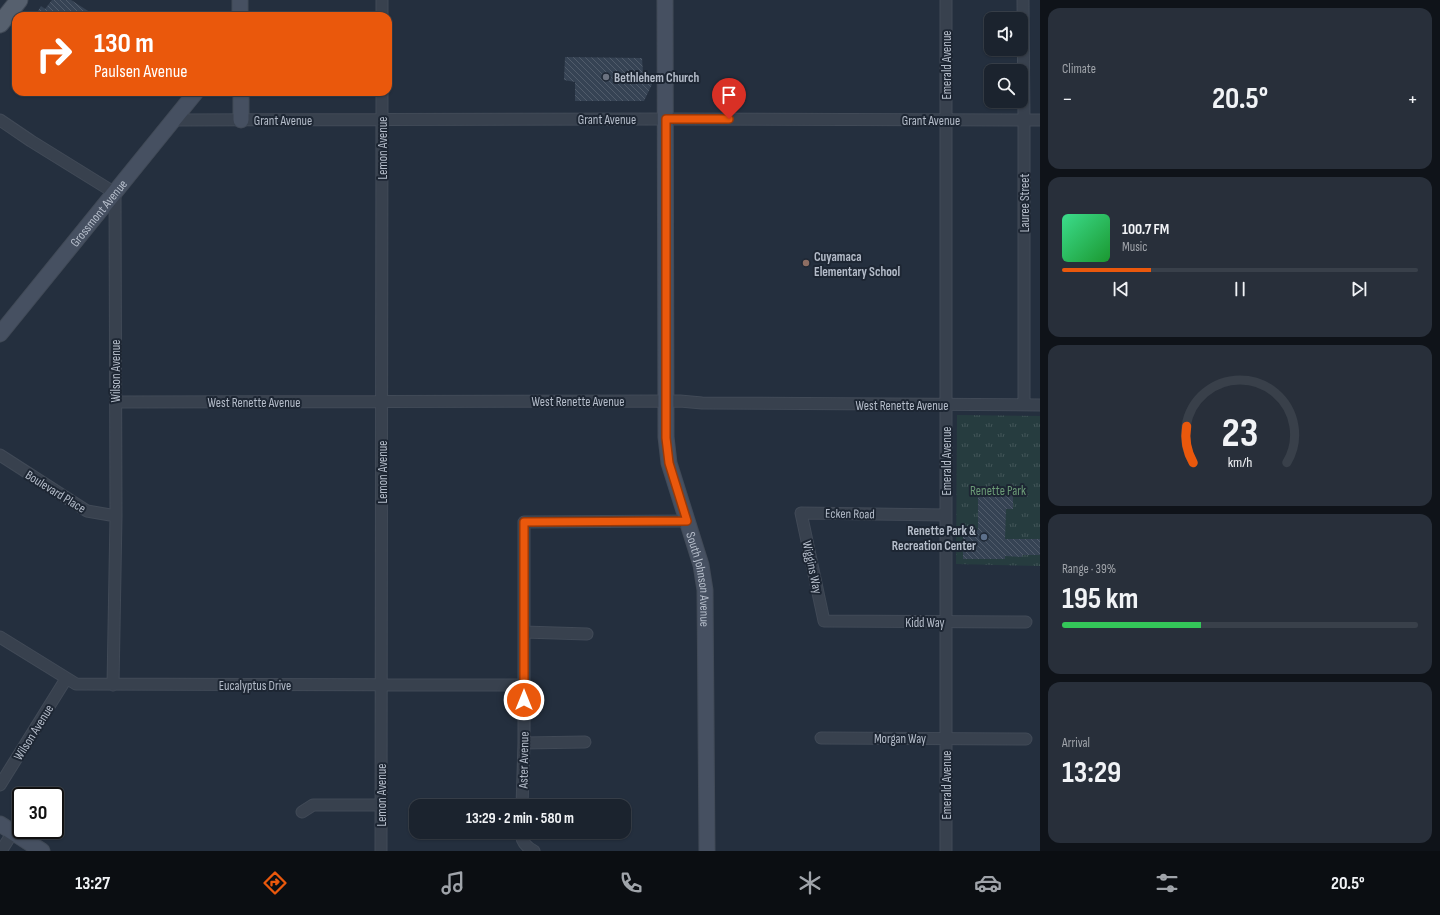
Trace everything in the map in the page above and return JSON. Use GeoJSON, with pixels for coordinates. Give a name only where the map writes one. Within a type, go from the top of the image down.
{"type":"FeatureCollection","features":[{"type":"Feature","properties":{"kind":"main road"},"geometry":{"type":"LineString","coordinates":[[0,24],[19,0]]}},
{"type":"Feature","properties":{"kind":"street"},"geometry":{"type":"LineString","coordinates":[[240,0],[240,12]]}},
{"type":"Feature","properties":{"kind":"street"},"geometry":{"type":"LineString","coordinates":[[382,0],[382,12]]}},
{"type":"Feature","properties":{"kind":"street","name":"South Johnson Avenue"},"geometry":{"type":"LineString","coordinates":[[665,0],[666,438],[669,463],[701,565],[705,590],[707,851]]}},
{"type":"Feature","properties":{"kind":"street","name":"Emerald Avenue"},"geometry":{"type":"LineString","coordinates":[[946,0],[946,851]]}},
{"type":"Feature","properties":{"kind":"street","name":"Lauree Street"},"geometry":{"type":"LineString","coordinates":[[1023,0],[1024,405]]}},
{"type":"Feature","properties":{"kind":"street","name":"Grossmont Avenue"},"geometry":{"type":"LineString","coordinates":[[0,334],[193,96]]}},
{"type":"Feature","properties":{"kind":"street"},"geometry":{"type":"LineString","coordinates":[[241,96],[241,120]]}},
{"type":"Feature","properties":{"kind":"street","name":"Lemon Avenue"},"geometry":{"type":"LineString","coordinates":[[381,851],[382,96]]}},
{"type":"Feature","properties":{"kind":"street"},"geometry":{"type":"LineString","coordinates":[[0,120],[115,193]]}},
{"type":"Feature","properties":{"kind":"street","name":"Grant Avenue"},"geometry":{"type":"LineString","coordinates":[[173,120],[1040,120]]}},
{"type":"Feature","properties":{"kind":"street","name":"Wilson Avenue"},"geometry":{"type":"LineString","coordinates":[[113,685],[116,516],[115,193]]}},
{"type":"Feature","properties":{"kind":"street","name":"West Renette Avenue"},"geometry":{"type":"LineString","coordinates":[[116,402],[680,400],[702,403],[1040,405]]}},
{"type":"Feature","properties":{"kind":"street","name":"Boulevard Place"},"geometry":{"type":"LineString","coordinates":[[0,455],[87,512],[116,516]]}},
{"type":"Feature","properties":{"kind":"street","name":"Ecken Road"},"geometry":{"type":"LineString","coordinates":[[801,513],[946,515]]}},
{"type":"Feature","properties":{"kind":"street","name":"Wiggins Way"},"geometry":{"type":"LineString","coordinates":[[801,513],[824,621]]}},
{"type":"Feature","properties":{"kind":"street","name":"Aster Avenue"},"geometry":{"type":"LineString","coordinates":[[522,799],[524,743],[524,522],[687,521]]}},
{"type":"Feature","properties":{"kind":"street","name":"Kidd Way"},"geometry":{"type":"LineString","coordinates":[[824,621],[1026,622]]}},
{"type":"Feature","properties":{"kind":"street"},"geometry":{"type":"LineString","coordinates":[[524,632],[587,634]]}},
{"type":"Feature","properties":{"kind":"street","name":"Eucalyptus Drive"},"geometry":{"type":"LineString","coordinates":[[0,637],[76,684],[524,685]]}},
{"type":"Feature","properties":{"kind":"street","name":"Wilson Avenue"},"geometry":{"type":"LineString","coordinates":[[0,785],[66,679]]}},
{"type":"Feature","properties":{"kind":"street","name":"Morgan Way"},"geometry":{"type":"LineString","coordinates":[[821,738],[1026,739]]}},
{"type":"Feature","properties":{"kind":"street"},"geometry":{"type":"LineString","coordinates":[[524,743],[585,742]]}},
{"type":"Feature","properties":{"kind":"street"},"geometry":{"type":"LineString","coordinates":[[302,812],[313,805],[381,805]]}},
{"type":"Feature","properties":{"kind":"street"},"geometry":{"type":"LineString","coordinates":[[1,851],[6,828],[42,851]]}},
{"type":"Feature","properties":{"kind":"street"},"geometry":{"type":"LineString","coordinates":[[522,839],[525,845],[534,851]]}},
{"type":"Feature","properties":{"kind":"green space","name":"Renette Park"},"geometry":{"type":"Polygon","coordinates":[[[957,415],[1040,416],[1040,566],[956,564],[957,415]]]}},
{"type":"Feature","properties":{"kind":"building"},"geometry":{"type":"Polygon","coordinates":[[[52,0],[71,0],[90,12],[37,12],[41,6],[45,9],[52,0]]]}},
{"type":"Feature","properties":{"kind":"building","name":"Bethlehem Church"},"geometry":{"type":"Polygon","coordinates":[[[565,57],[642,58],[643,73],[654,80],[644,101],[575,101],[575,82],[564,80],[565,57]]]}},
{"type":"Feature","properties":{"kind":"building","name":"Renette Park & Recreation Center"},"geometry":{"type":"Polygon","coordinates":[[[978,492],[1013,492],[1013,509],[1006,509],[1005,539],[1040,539],[1040,555],[1022,555],[1022,557],[1005,556],[1005,559],[963,559],[964,532],[967,532],[968,530],[978,530],[978,492]]]}},
{"type":"Feature","properties":{"kind":"place","name":"Bethlehem Church"},"geometry":{"type":"Point","coordinates":[606,77]}},
{"type":"Feature","properties":{"kind":"place","name":"Cuyamaca Elementary School"},"geometry":{"type":"Point","coordinates":[806,263]}},
{"type":"Feature","properties":{"kind":"place","name":"Renette Park & Recreation Center"},"geometry":{"type":"Point","coordinates":[984,537]}},
{"type":"Feature","properties":{"kind":"route"},"geometry":{"type":"LineString","coordinates":[[524,700],[524,522],[687,521],[673,479],[669,463],[666,438],[666,119],[729,119]]}}]}
